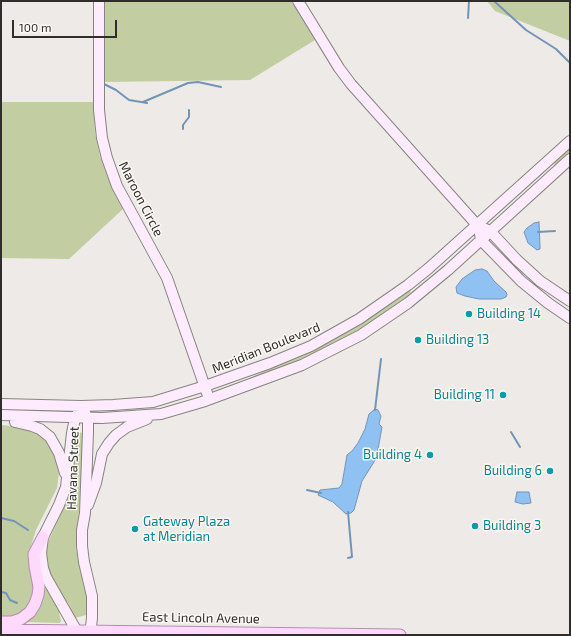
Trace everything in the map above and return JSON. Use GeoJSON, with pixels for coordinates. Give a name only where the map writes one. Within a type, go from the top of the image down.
{"type":"FeatureCollection","features":[{"type":"Feature","properties":{"kind":"main road","name":"Maroon Circle"},"geometry":{"type":"LineString","coordinates":[[99,1],[99,110],[103,142],[107,158],[117,186],[167,278],[209,400]]}},
{"type":"Feature","properties":{"kind":"main road"},"geometry":{"type":"LineString","coordinates":[[298,1],[339,68],[351,84],[477,225],[490,231],[533,276],[570,302]]}},
{"type":"Feature","properties":{"kind":"main road","name":"Meridian Boulevard"},"geometry":{"type":"LineString","coordinates":[[1,404],[81,406],[153,402],[205,386],[290,355],[352,324],[408,285],[570,141]]}},
{"type":"Feature","properties":{"kind":"main road","name":"Meridian Boulevard"},"geometry":{"type":"LineString","coordinates":[[1,416],[116,418],[161,414],[209,400],[302,365],[361,335],[408,303],[481,240],[570,159]]}},
{"type":"Feature","properties":{"kind":"main road"},"geometry":{"type":"LineString","coordinates":[[477,225],[481,240],[527,286],[570,318]]}},
{"type":"Feature","properties":{"kind":"main road","name":"Havana Street"},"geometry":{"type":"LineString","coordinates":[[78,633],[44,574],[41,553],[43,537],[66,487],[75,418],[81,406]]}},
{"type":"Feature","properties":{"kind":"main road","name":"Havana Street"},"geometry":{"type":"LineString","coordinates":[[81,406],[88,418],[85,513],[82,530],[82,546],[92,596],[91,633]]}},
{"type":"Feature","properties":{"kind":"main road"},"geometry":{"type":"LineString","coordinates":[[85,513],[96,483],[102,454],[111,441],[130,425],[161,414]]}},
{"type":"Feature","properties":{"kind":"main road"},"geometry":{"type":"LineString","coordinates":[[1,420],[29,424],[50,437],[61,456],[66,487]]}},
{"type":"Feature","properties":{"kind":"main road"},"geometry":{"type":"LineString","coordinates":[[1,622],[12,622],[21,619],[30,612],[35,604],[39,587],[34,557],[43,537]]}},
{"type":"Feature","properties":{"kind":"main road","name":"East Lincoln Avenue"},"geometry":{"type":"LineString","coordinates":[[1,630],[78,633],[400,635]]}},
{"type":"Feature","properties":{"kind":"green space"},"geometry":{"type":"Polygon","coordinates":[[[104,1],[291,1],[315,40],[250,80],[104,82],[104,1]]]}},
{"type":"Feature","properties":{"kind":"green space"},"geometry":{"type":"Polygon","coordinates":[[[487,1],[570,1],[570,41],[495,11],[487,1]]]}},
{"type":"Feature","properties":{"kind":"green space"},"geometry":{"type":"Polygon","coordinates":[[[1,102],[93,102],[95,133],[100,156],[112,187],[123,209],[69,259],[1,258],[1,102]]]}},
{"type":"Feature","properties":{"kind":"green space"},"geometry":{"type":"Polygon","coordinates":[[[570,146],[570,154],[556,166],[554,164],[563,152],[570,146]]]}},
{"type":"Feature","properties":{"kind":"green space"},"geometry":{"type":"Polygon","coordinates":[[[409,290],[411,292],[401,302],[360,330],[313,356],[251,381],[250,378],[349,330],[409,290]]]}},
{"type":"Feature","properties":{"kind":"green space"},"geometry":{"type":"Polygon","coordinates":[[[1,425],[21,427],[37,433],[52,449],[59,473],[57,488],[36,530],[31,546],[30,555],[35,594],[24,614],[1,620],[1,425]]]}},
{"type":"Feature","properties":{"kind":"green space"},"geometry":{"type":"Polygon","coordinates":[[[80,432],[83,434],[83,443],[81,495],[76,545],[78,561],[86,591],[87,606],[86,615],[75,618],[68,603],[48,574],[45,553],[49,540],[72,490],[76,434],[80,432]]]}},
{"type":"Feature","properties":{"kind":"green space"},"geometry":{"type":"Polygon","coordinates":[[[43,585],[62,612],[59,613],[60,623],[24,622],[43,585]]]}},
{"type":"Feature","properties":{"kind":"water"},"geometry":{"type":"Polygon","coordinates":[[[539,222],[540,249],[537,250],[528,243],[524,232],[534,223],[539,222]]]}},
{"type":"Feature","properties":{"kind":"water"},"geometry":{"type":"Polygon","coordinates":[[[482,269],[487,271],[494,281],[506,292],[506,297],[501,299],[479,299],[457,293],[456,287],[462,279],[475,270],[482,269]]]}},
{"type":"Feature","properties":{"kind":"water"},"geometry":{"type":"Polygon","coordinates":[[[375,409],[378,410],[381,416],[379,424],[382,427],[377,455],[362,481],[354,510],[351,513],[346,514],[333,502],[318,495],[320,490],[339,488],[342,484],[347,455],[358,443],[365,429],[369,414],[375,409]]]}},
{"type":"Feature","properties":{"kind":"water"},"geometry":{"type":"Polygon","coordinates":[[[517,492],[529,492],[531,503],[523,504],[515,502],[517,492]]]}},
{"type":"Feature","properties":{"kind":"waterway"},"geometry":{"type":"LineString","coordinates":[[468,18],[469,1]]}},
{"type":"Feature","properties":{"kind":"waterway"},"geometry":{"type":"LineString","coordinates":[[494,1],[526,30],[556,49],[570,63]]}},
{"type":"Feature","properties":{"kind":"waterway"},"geometry":{"type":"LineString","coordinates":[[143,102],[188,83],[198,82],[221,87]]}},
{"type":"Feature","properties":{"kind":"waterway"},"geometry":{"type":"LineString","coordinates":[[104,84],[116,90],[129,100],[147,103]]}},
{"type":"Feature","properties":{"kind":"waterway"},"geometry":{"type":"LineString","coordinates":[[183,129],[183,125],[189,117],[189,110]]}},
{"type":"Feature","properties":{"kind":"waterway"},"geometry":{"type":"LineString","coordinates":[[538,232],[555,231]]}},
{"type":"Feature","properties":{"kind":"waterway"},"geometry":{"type":"LineString","coordinates":[[375,410],[381,359]]}},
{"type":"Feature","properties":{"kind":"waterway"},"geometry":{"type":"LineString","coordinates":[[511,432],[520,447]]}},
{"type":"Feature","properties":{"kind":"waterway"},"geometry":{"type":"LineString","coordinates":[[307,490],[321,493]]}},
{"type":"Feature","properties":{"kind":"waterway"},"geometry":{"type":"LineString","coordinates":[[348,512],[352,557],[348,558]]}},
{"type":"Feature","properties":{"kind":"waterway"},"geometry":{"type":"LineString","coordinates":[[1,518],[14,521],[28,530]]}},
{"type":"Feature","properties":{"kind":"waterway"},"geometry":{"type":"LineString","coordinates":[[1,592],[6,593],[10,600],[17,603]]}},
{"type":"Feature","properties":{"kind":"place","name":"Building 14"},"geometry":{"type":"Point","coordinates":[469,314]}},
{"type":"Feature","properties":{"kind":"place","name":"Building 13"},"geometry":{"type":"Point","coordinates":[418,340]}},
{"type":"Feature","properties":{"kind":"place","name":"Building 11"},"geometry":{"type":"Point","coordinates":[503,395]}},
{"type":"Feature","properties":{"kind":"place","name":"Building 4"},"geometry":{"type":"Point","coordinates":[430,455]}},
{"type":"Feature","properties":{"kind":"place","name":"Building 6"},"geometry":{"type":"Point","coordinates":[550,471]}},
{"type":"Feature","properties":{"kind":"place","name":"Building 3"},"geometry":{"type":"Point","coordinates":[475,526]}},
{"type":"Feature","properties":{"kind":"place","name":"Gateway Plaza at Meridian"},"geometry":{"type":"Point","coordinates":[135,529]}}]}
